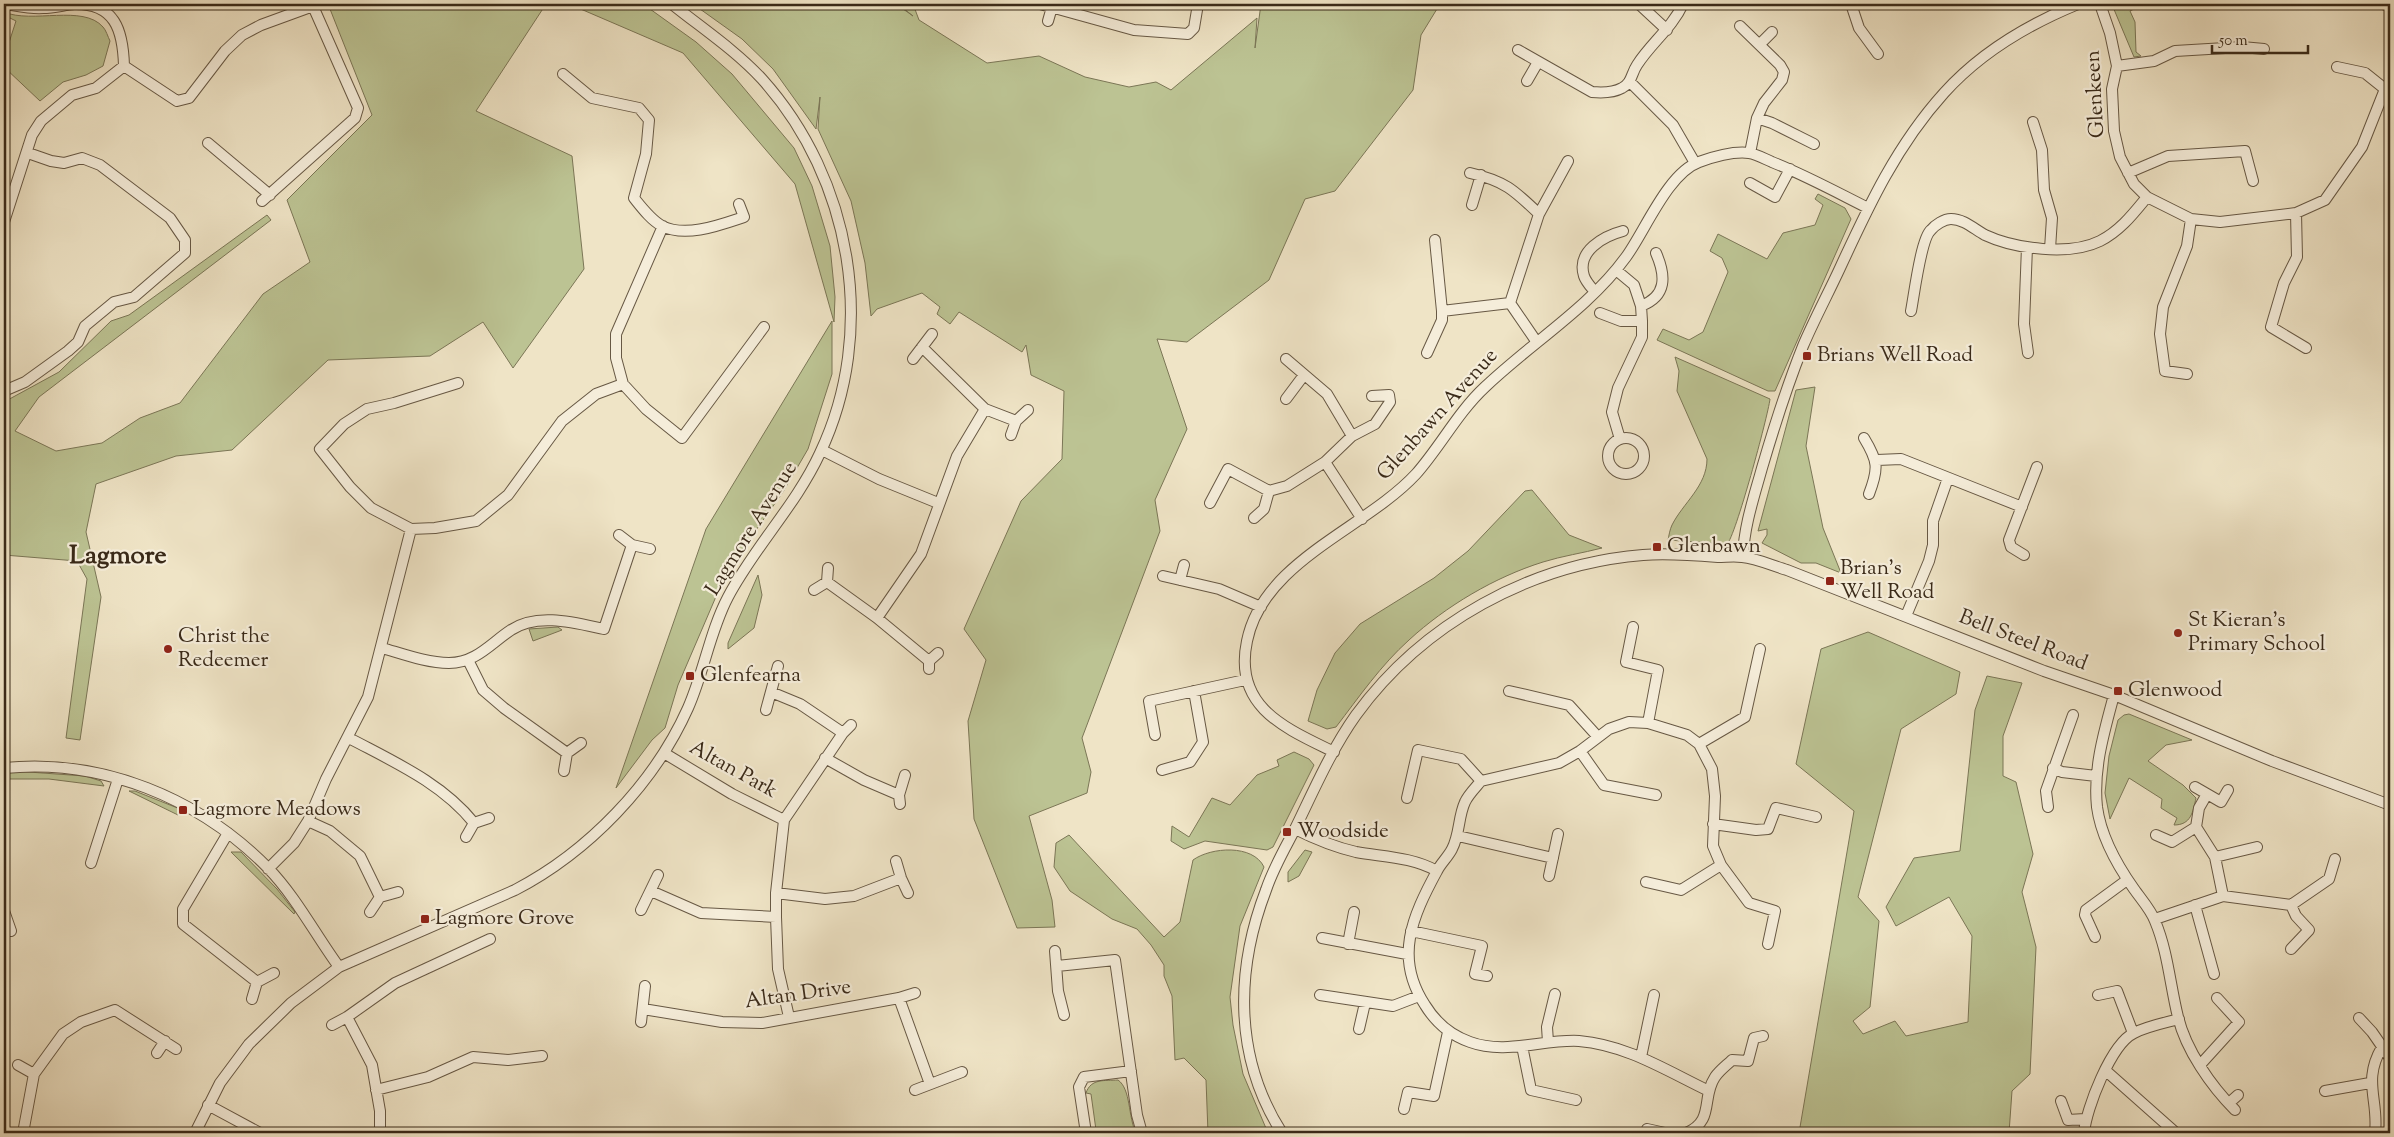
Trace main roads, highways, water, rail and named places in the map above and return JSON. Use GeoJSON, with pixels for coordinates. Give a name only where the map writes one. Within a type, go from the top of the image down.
{"type":"FeatureCollection","features":[{"type":"Feature","properties":{"kind":"place","name":"Brians Well Road"},"geometry":{"type":"Point","coordinates":[1807,356]}},
{"type":"Feature","properties":{"kind":"place","name":"Glenbawn"},"geometry":{"type":"Point","coordinates":[1657,547]}},
{"type":"Feature","properties":{"kind":"place","name":"Brian's Well Road"},"geometry":{"type":"Point","coordinates":[1830,581]}},
{"type":"Feature","properties":{"kind":"place","name":"St Kieran's Primary School"},"geometry":{"type":"Point","coordinates":[2178,633]}},
{"type":"Feature","properties":{"kind":"place","name":"Christ the Redeemer"},"geometry":{"type":"Point","coordinates":[168,649]}},
{"type":"Feature","properties":{"kind":"place","name":"Glenfearna"},"geometry":{"type":"Point","coordinates":[690,676]}},
{"type":"Feature","properties":{"kind":"place","name":"Glenwood"},"geometry":{"type":"Point","coordinates":[2118,691]}},
{"type":"Feature","properties":{"kind":"place","name":"Lagmore Meadows"},"geometry":{"type":"Point","coordinates":[183,810]}},
{"type":"Feature","properties":{"kind":"place","name":"Woodside"},"geometry":{"type":"Point","coordinates":[1287,832]}},
{"type":"Feature","properties":{"kind":"place","name":"Lagmore Grove"},"geometry":{"type":"Point","coordinates":[425,919]}},
{"type":"Feature","properties":{"kind":"district","name":"Lagmore"},"geometry":{"type":"Point","coordinates":[118,556]}}]}
